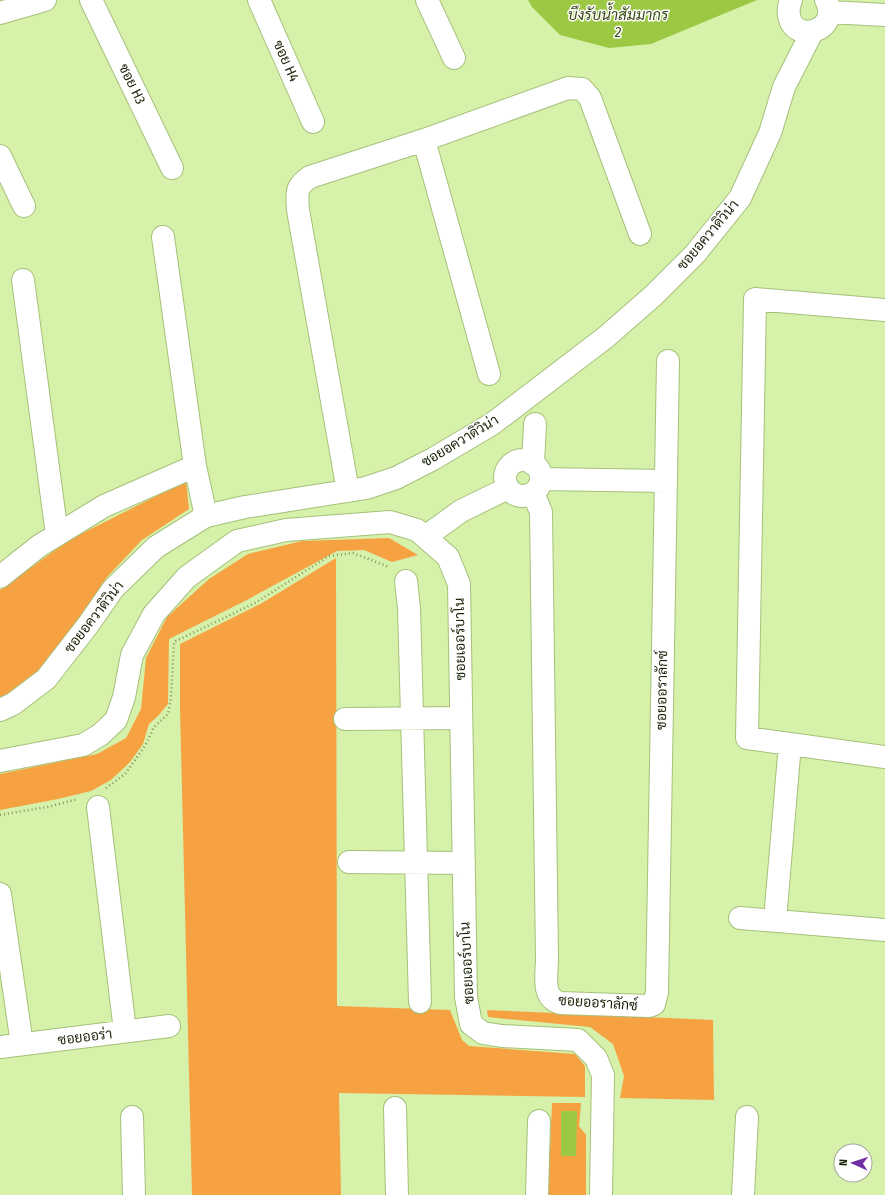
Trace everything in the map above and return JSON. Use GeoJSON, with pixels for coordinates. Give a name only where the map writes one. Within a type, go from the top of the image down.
{"type":"FeatureCollection","features":[{"type":"Feature","properties":{"kind":"street"},"geometry":{"type":"LineString","coordinates":[[0,13],[45,0]]}},
{"type":"Feature","properties":{"kind":"street","name":"ซอย H3"},"geometry":{"type":"LineString","coordinates":[[91,0],[172,168]]}},
{"type":"Feature","properties":{"kind":"street","name":"ซอย H4"},"geometry":{"type":"LineString","coordinates":[[259,0],[313,122]]}},
{"type":"Feature","properties":{"kind":"street"},"geometry":{"type":"LineString","coordinates":[[426,0],[454,58]]}},
{"type":"Feature","properties":{"kind":"street"},"geometry":{"type":"LineString","coordinates":[[792,0],[789,4],[788,11],[792,24],[805,32],[812,32]]}},
{"type":"Feature","properties":{"kind":"street","name":"ซอยอควาดิวิน่า"},"geometry":{"type":"LineString","coordinates":[[0,710],[13,704],[46,679],[88,625],[113,589],[156,547],[206,516],[245,507],[366,488],[396,478],[433,459],[492,424],[606,336],[654,295],[695,254],[740,198],[770,132],[784,87],[812,32],[818,30],[828,19],[828,6],[885,15]]}},
{"type":"Feature","properties":{"kind":"street"},"geometry":{"type":"LineString","coordinates":[[348,491],[300,217],[297,194],[301,183],[310,177],[424,140],[568,88],[582,89],[590,98],[640,234]]}},
{"type":"Feature","properties":{"kind":"street"},"geometry":{"type":"LineString","coordinates":[[424,140],[489,374]]}},
{"type":"Feature","properties":{"kind":"street"},"geometry":{"type":"LineString","coordinates":[[0,156],[24,206]]}},
{"type":"Feature","properties":{"kind":"street"},"geometry":{"type":"LineString","coordinates":[[164,237],[195,466],[206,516]]}},
{"type":"Feature","properties":{"kind":"street"},"geometry":{"type":"LineString","coordinates":[[23,280],[57,535]]}},
{"type":"Feature","properties":{"kind":"street"},"geometry":{"type":"LineString","coordinates":[[885,310],[755,299],[747,738],[885,757]]}},
{"type":"Feature","properties":{"kind":"street","name":"ซอยออราลักซ์"},"geometry":{"type":"LineString","coordinates":[[535,424],[536,478],[541,512],[548,995],[552,1001],[560,1003],[644,1007],[654,1004],[657,992],[668,361]]}},
{"type":"Feature","properties":{"kind":"street"},"geometry":{"type":"LineString","coordinates":[[522,460],[536,478],[528,496],[517,495],[508,488],[506,483],[506,476],[511,466],[522,460]]}},
{"type":"Feature","properties":{"kind":"street"},"geometry":{"type":"LineString","coordinates":[[0,577],[39,546],[104,506],[143,487],[195,466]]}},
{"type":"Feature","properties":{"kind":"street"},"geometry":{"type":"LineString","coordinates":[[536,478],[666,482]]}},
{"type":"Feature","properties":{"kind":"street"},"geometry":{"type":"LineString","coordinates":[[425,537],[461,511],[508,488]]}},
{"type":"Feature","properties":{"kind":"street","name":"ซอยเออร์บาโน"},"geometry":{"type":"LineString","coordinates":[[0,761],[83,745],[100,735],[116,720],[124,697],[132,655],[154,614],[187,577],[238,541],[286,530],[390,522],[417,530],[448,557],[459,584],[466,997],[471,1024],[483,1033],[502,1036],[578,1040],[596,1058],[603,1075],[602,1195]]}},
{"type":"Feature","properties":{"kind":"street"},"geometry":{"type":"LineString","coordinates":[[400,574],[409,608],[420,1002]]}},
{"type":"Feature","properties":{"kind":"street"},"geometry":{"type":"LineString","coordinates":[[345,719],[461,718]]}},
{"type":"Feature","properties":{"kind":"street"},"geometry":{"type":"LineString","coordinates":[[775,920],[790,744]]}},
{"type":"Feature","properties":{"kind":"street"},"geometry":{"type":"LineString","coordinates":[[95,798],[125,1032]]}},
{"type":"Feature","properties":{"kind":"street"},"geometry":{"type":"LineString","coordinates":[[349,862],[464,863]]}},
{"type":"Feature","properties":{"kind":"street"},"geometry":{"type":"LineString","coordinates":[[0,894],[22,1044]]}},
{"type":"Feature","properties":{"kind":"street"},"geometry":{"type":"LineString","coordinates":[[740,918],[885,930]]}},
{"type":"Feature","properties":{"kind":"street","name":"ซอยออร่า"},"geometry":{"type":"LineString","coordinates":[[0,1047],[169,1026]]}},
{"type":"Feature","properties":{"kind":"street"},"geometry":{"type":"LineString","coordinates":[[395,1108],[397,1195]]}},
{"type":"Feature","properties":{"kind":"street"},"geometry":{"type":"LineString","coordinates":[[132,1117],[134,1195]]}},
{"type":"Feature","properties":{"kind":"street"},"geometry":{"type":"LineString","coordinates":[[743,1195],[747,1117]]}},
{"type":"Feature","properties":{"kind":"street"},"geometry":{"type":"LineString","coordinates":[[537,1195],[539,1121]]}},
{"type":"Feature","properties":{"kind":"path"},"geometry":{"type":"LineString","coordinates":[[0,815],[95,798],[125,774],[145,746],[154,727],[168,714],[171,698],[174,642],[255,603],[329,556],[353,553],[388,567],[400,574]]}},
{"type":"Feature","properties":{"kind":"shaded area"},"geometry":{"type":"Polygon","coordinates":[[[186,481],[189,509],[142,540],[107,577],[48,664],[12,695],[0,698],[0,590],[69,540],[186,481]]]}},
{"type":"Feature","properties":{"kind":"shaded area"},"geometry":{"type":"Polygon","coordinates":[[[389,538],[418,555],[392,562],[364,550],[337,551],[245,601],[169,639],[168,704],[149,724],[143,744],[130,762],[111,780],[91,791],[0,810],[0,774],[97,754],[126,738],[141,709],[146,658],[167,617],[209,579],[248,554],[302,541],[389,538]]]}},
{"type":"Feature","properties":{"kind":"shaded area"},"geometry":{"type":"Polygon","coordinates":[[[336,558],[337,1006],[450,1010],[462,1040],[469,1046],[575,1054],[585,1066],[585,1097],[339,1093],[341,1195],[192,1195],[180,709],[180,644],[262,603],[336,558]]]}},
{"type":"Feature","properties":{"kind":"shaded area"},"geometry":{"type":"Polygon","coordinates":[[[487,1010],[713,1020],[714,1100],[620,1098],[624,1076],[613,1044],[590,1027],[488,1017],[487,1010]]]}},
{"type":"Feature","properties":{"kind":"shaded area"},"geometry":{"type":"Polygon","coordinates":[[[552,1103],[581,1103],[579,1126],[586,1135],[586,1195],[548,1195],[552,1103]]]}},
{"type":"Feature","properties":{"kind":"water","name":"บึงรับน้ำสัมมากร 2"},"geometry":{"type":"Polygon","coordinates":[[[528,0],[757,0],[651,44],[609,48],[560,35],[532,7],[528,0]]]}},
{"type":"Feature","properties":{"kind":"water"},"geometry":{"type":"Polygon","coordinates":[[[561,1111],[577,1111],[576,1156],[561,1156],[561,1111]]]}}]}
